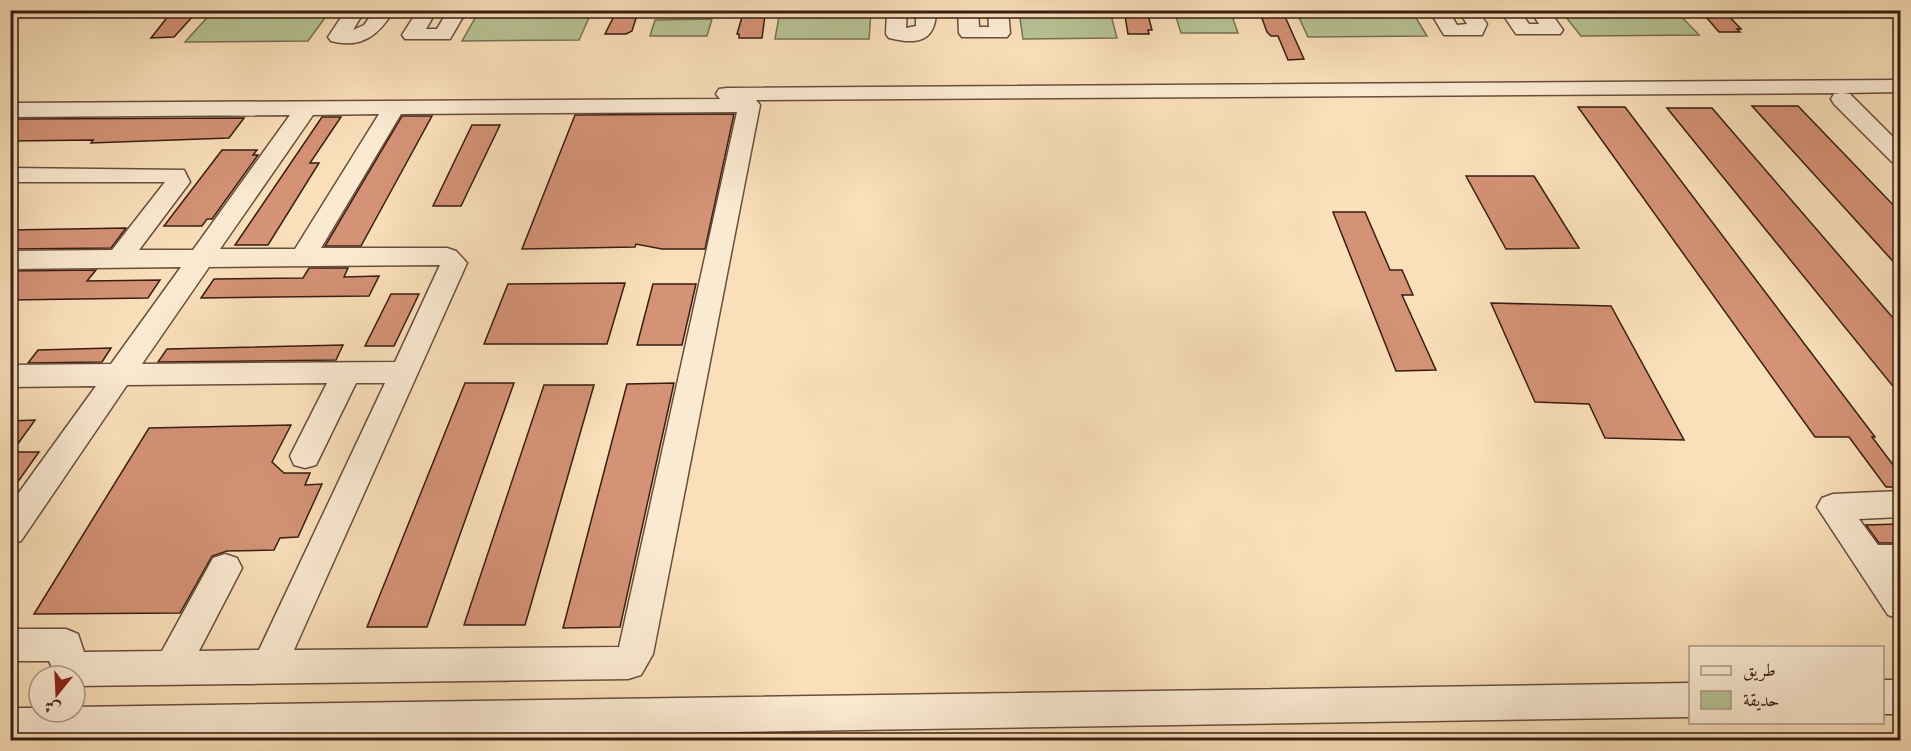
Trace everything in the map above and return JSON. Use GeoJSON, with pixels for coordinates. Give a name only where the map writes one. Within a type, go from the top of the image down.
{"type":"FeatureCollection","features":[{"type":"Feature","properties":{"kind":"lane"},"geometry":{"type":"LineString","coordinates":[[356,10],[338,37],[362,36],[373,29],[385,10]]}},
{"type":"Feature","properties":{"kind":"lane"},"geometry":{"type":"LineString","coordinates":[[428,10],[412,35],[443,35],[458,10]]}},
{"type":"Feature","properties":{"kind":"lane"},"geometry":{"type":"LineString","coordinates":[[897,10],[896,34],[920,34],[926,27],[926,10]]}},
{"type":"Feature","properties":{"kind":"lane"},"geometry":{"type":"LineString","coordinates":[[968,10],[969,33],[1000,33],[998,10]]}},
{"type":"Feature","properties":{"kind":"lane"},"geometry":{"type":"LineString","coordinates":[[1438,10],[1451,31],[1475,31],[1477,24],[1467,10]]}},
{"type":"Feature","properties":{"kind":"lane"},"geometry":{"type":"LineString","coordinates":[[1509,10],[1523,30],[1553,30],[1539,10]]}},
{"type":"Feature","properties":{"kind":"lane"},"geometry":{"type":"LineString","coordinates":[[10,99],[1900,86]]}},
{"type":"Feature","properties":{"kind":"lane"},"geometry":{"type":"LineString","coordinates":[[1552,100],[1900,98]]}},
{"type":"Feature","properties":{"kind":"lane"},"geometry":{"type":"LineString","coordinates":[[1842,99],[1900,157]]}},
{"type":"Feature","properties":{"kind":"lane"},"geometry":{"type":"LineString","coordinates":[[10,110],[749,105],[635,654],[628,663],[70,669],[67,662],[66,645],[10,645]]}},
{"type":"Feature","properties":{"kind":"lane"},"geometry":{"type":"LineString","coordinates":[[303,257],[394,107]]}},
{"type":"Feature","properties":{"kind":"lane"},"geometry":{"type":"LineString","coordinates":[[10,531],[306,108]]}},
{"type":"Feature","properties":{"kind":"lane"},"geometry":{"type":"LineString","coordinates":[[10,175],[176,175],[178,182],[119,259]]}},
{"type":"Feature","properties":{"kind":"lane"},"geometry":{"type":"LineString","coordinates":[[10,260],[431,256],[447,257],[454,263],[268,667]]}},
{"type":"Feature","properties":{"kind":"lane"},"geometry":{"type":"LineString","coordinates":[[305,456],[347,372]]}},
{"type":"Feature","properties":{"kind":"lane"},"geometry":{"type":"LineString","coordinates":[[10,376],[404,372]]}},
{"type":"Feature","properties":{"kind":"lane"},"geometry":{"type":"LineString","coordinates":[[1900,504],[1833,507],[1885,559],[1900,604]]}},
{"type":"Feature","properties":{"kind":"lane"},"geometry":{"type":"LineString","coordinates":[[172,668],[225,567]]}},
{"type":"Feature","properties":{"kind":"lane"},"geometry":{"type":"LineString","coordinates":[[1884,697],[1900,697]]}},
{"type":"Feature","properties":{"kind":"lane"},"geometry":{"type":"LineString","coordinates":[[10,726],[1689,700]]}},
{"type":"Feature","properties":{"kind":"green space"},"geometry":{"type":"Polygon","coordinates":[[[213,11],[330,11],[308,41],[185,42],[213,11]]]}},
{"type":"Feature","properties":{"kind":"green space"},"geometry":{"type":"Polygon","coordinates":[[[479,11],[592,11],[579,40],[462,41],[479,11]]]}},
{"type":"Feature","properties":{"kind":"green space"},"geometry":{"type":"Polygon","coordinates":[[[780,11],[871,11],[869,39],[775,39],[780,11]]]}},
{"type":"Feature","properties":{"kind":"green space"},"geometry":{"type":"Polygon","coordinates":[[[1019,11],[1110,11],[1117,38],[1023,39],[1019,11]]]}},
{"type":"Feature","properties":{"kind":"green space"},"geometry":{"type":"Polygon","coordinates":[[[1296,11],[1412,11],[1427,36],[1308,37],[1296,11]]]}},
{"type":"Feature","properties":{"kind":"green space"},"geometry":{"type":"Polygon","coordinates":[[[1561,11],[1676,11],[1699,35],[1581,36],[1561,11]]]}},
{"type":"Feature","properties":{"kind":"green space"},"geometry":{"type":"Polygon","coordinates":[[[1232,16],[1238,33],[1181,33],[1176,17],[1232,16]]]}},
{"type":"Feature","properties":{"kind":"green space"},"geometry":{"type":"Polygon","coordinates":[[[712,19],[707,36],[650,36],[655,20],[712,19]]]}},
{"type":"Feature","properties":{"kind":"building"},"geometry":{"type":"Polygon","coordinates":[[[617,10],[638,12],[632,31],[626,34],[605,34],[617,10]]]}},
{"type":"Feature","properties":{"kind":"building"},"geometry":{"type":"Polygon","coordinates":[[[744,10],[763,10],[762,15],[765,15],[762,38],[739,38],[737,34],[744,10]]]}},
{"type":"Feature","properties":{"kind":"building"},"geometry":{"type":"Polygon","coordinates":[[[1124,10],[1147,11],[1152,30],[1148,30],[1149,34],[1128,34],[1124,10]]]}},
{"type":"Feature","properties":{"kind":"building"},"geometry":{"type":"Polygon","coordinates":[[[1259,10],[1282,10],[1304,59],[1288,60],[1278,36],[1271,36],[1267,32],[1259,10]]]}},
{"type":"Feature","properties":{"kind":"building"},"geometry":{"type":"Polygon","coordinates":[[[1700,10],[1723,10],[1741,29],[1737,29],[1740,32],[1719,32],[1700,10]]]}},
{"type":"Feature","properties":{"kind":"building"},"geometry":{"type":"Polygon","coordinates":[[[169,15],[194,15],[174,37],[151,38],[169,15]]]}},
{"type":"Feature","properties":{"kind":"building"},"geometry":{"type":"Polygon","coordinates":[[[1752,106],[1798,106],[1900,212],[1900,269],[1752,106]]]}},
{"type":"Feature","properties":{"kind":"building"},"geometry":{"type":"Polygon","coordinates":[[[1578,107],[1625,107],[1875,437],[1872,437],[1900,474],[1900,487],[1886,487],[1849,437],[1815,437],[1578,107]]]}},
{"type":"Feature","properties":{"kind":"building"},"geometry":{"type":"Polygon","coordinates":[[[1667,108],[1712,108],[1900,326],[1900,395],[1667,108]]]}},
{"type":"Feature","properties":{"kind":"building"},"geometry":{"type":"Polygon","coordinates":[[[734,114],[705,249],[662,249],[636,244],[635,247],[522,249],[575,115],[734,114]]]}},
{"type":"Feature","properties":{"kind":"building"},"geometry":{"type":"Polygon","coordinates":[[[402,116],[432,116],[361,246],[325,246],[402,116]]]}},
{"type":"Feature","properties":{"kind":"building"},"geometry":{"type":"Polygon","coordinates":[[[322,117],[341,117],[310,163],[319,163],[268,245],[235,245],[322,117]]]}},
{"type":"Feature","properties":{"kind":"building"},"geometry":{"type":"Polygon","coordinates":[[[244,118],[229,138],[91,143],[93,140],[10,141],[10,121],[17,119],[244,118]]]}},
{"type":"Feature","properties":{"kind":"building"},"geometry":{"type":"Polygon","coordinates":[[[472,125],[500,125],[461,206],[433,206],[472,125]]]}},
{"type":"Feature","properties":{"kind":"building"},"geometry":{"type":"Polygon","coordinates":[[[222,150],[257,150],[253,155],[258,155],[212,219],[207,219],[202,226],[164,226],[222,150]]]}},
{"type":"Feature","properties":{"kind":"building"},"geometry":{"type":"Polygon","coordinates":[[[1466,176],[1534,176],[1579,248],[1506,249],[1466,176]]]}},
{"type":"Feature","properties":{"kind":"building"},"geometry":{"type":"Polygon","coordinates":[[[1333,212],[1365,212],[1390,270],[1402,270],[1413,295],[1402,295],[1436,370],[1396,371],[1333,212]]]}},
{"type":"Feature","properties":{"kind":"building"},"geometry":{"type":"Polygon","coordinates":[[[126,228],[111,248],[10,249],[10,230],[126,228]]]}},
{"type":"Feature","properties":{"kind":"building"},"geometry":{"type":"Polygon","coordinates":[[[309,268],[348,268],[344,277],[379,276],[369,296],[201,298],[214,279],[303,278],[309,268]]]}},
{"type":"Feature","properties":{"kind":"building"},"geometry":{"type":"Polygon","coordinates":[[[96,270],[87,281],[160,280],[148,298],[10,300],[10,271],[96,270]]]}},
{"type":"Feature","properties":{"kind":"building"},"geometry":{"type":"Polygon","coordinates":[[[625,283],[607,344],[484,344],[508,284],[625,283]]]}},
{"type":"Feature","properties":{"kind":"building"},"geometry":{"type":"Polygon","coordinates":[[[653,284],[696,284],[682,345],[637,345],[653,284]]]}},
{"type":"Feature","properties":{"kind":"building"},"geometry":{"type":"Polygon","coordinates":[[[391,294],[419,294],[394,346],[365,346],[391,294]]]}},
{"type":"Feature","properties":{"kind":"building"},"geometry":{"type":"Polygon","coordinates":[[[1491,303],[1611,306],[1684,440],[1605,438],[1589,404],[1535,402],[1491,303]]]}},
{"type":"Feature","properties":{"kind":"building"},"geometry":{"type":"Polygon","coordinates":[[[343,345],[336,360],[158,362],[167,349],[343,345]]]}},
{"type":"Feature","properties":{"kind":"building"},"geometry":{"type":"Polygon","coordinates":[[[111,348],[102,362],[28,363],[38,350],[111,348]]]}},
{"type":"Feature","properties":{"kind":"building"},"geometry":{"type":"Polygon","coordinates":[[[465,383],[514,383],[427,627],[367,627],[465,383]]]}},
{"type":"Feature","properties":{"kind":"building"},"geometry":{"type":"Polygon","coordinates":[[[674,383],[620,627],[563,628],[627,384],[674,383]]]}},
{"type":"Feature","properties":{"kind":"building"},"geometry":{"type":"Polygon","coordinates":[[[544,385],[594,385],[525,625],[464,625],[544,385]]]}},
{"type":"Feature","properties":{"kind":"building"},"geometry":{"type":"Polygon","coordinates":[[[35,420],[12,452],[39,452],[10,493],[10,421],[35,420]]]}},
{"type":"Feature","properties":{"kind":"building"},"geometry":{"type":"Polygon","coordinates":[[[291,425],[272,462],[284,473],[310,473],[305,485],[322,484],[298,537],[280,538],[274,550],[227,551],[212,556],[180,613],[34,614],[149,428],[291,425]]]}},
{"type":"Feature","properties":{"kind":"building"},"geometry":{"type":"Polygon","coordinates":[[[1900,524],[1900,543],[1879,543],[1866,525],[1900,524]]]}}]}
